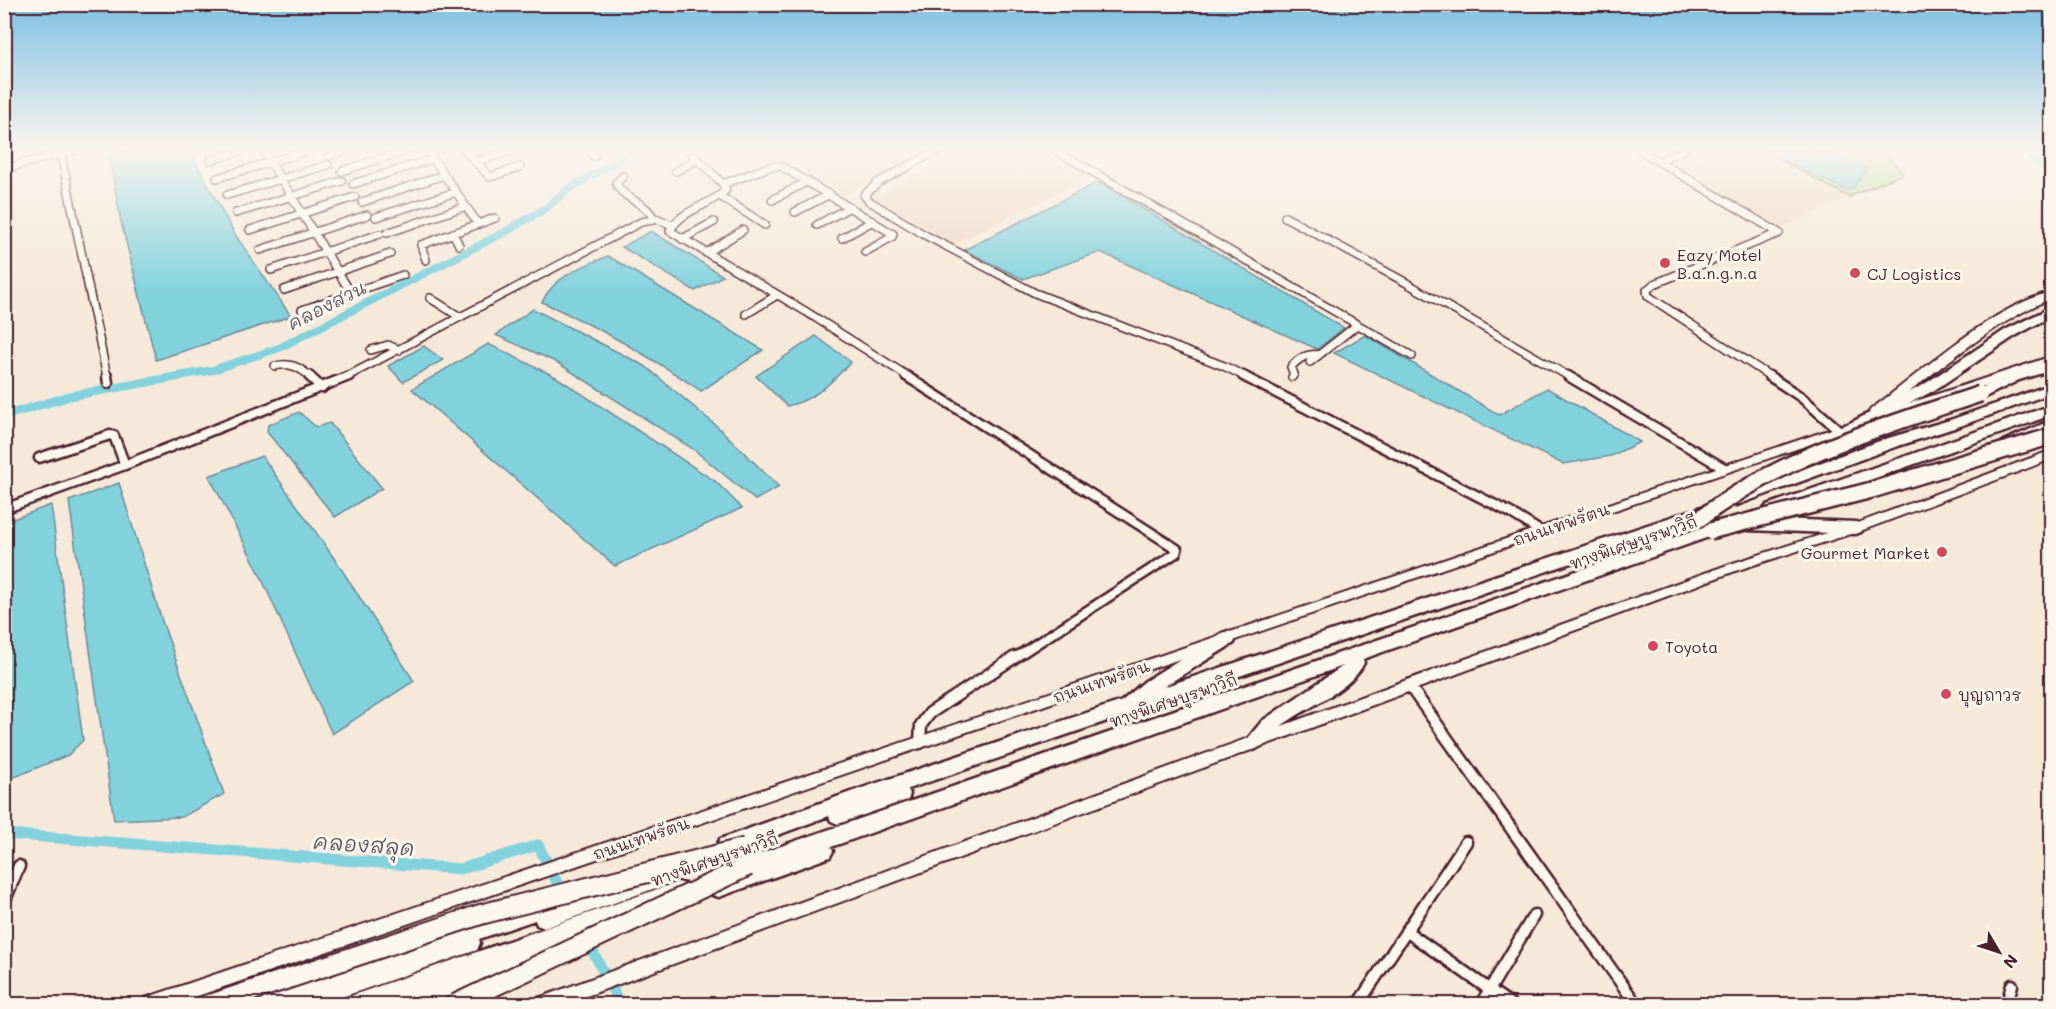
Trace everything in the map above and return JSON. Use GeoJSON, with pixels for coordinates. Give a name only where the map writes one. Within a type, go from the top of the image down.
{"type":"FeatureCollection","features":[{"type":"Feature","properties":{"kind":"highway"},"geometry":{"type":"LineString","coordinates":[[1857,425],[1928,388],[2010,333],[2052,311]]}},
{"type":"Feature","properties":{"kind":"highway"},"geometry":{"type":"LineString","coordinates":[[1980,394],[2014,377],[2052,365]]}},
{"type":"Feature","properties":{"kind":"highway"},"geometry":{"type":"LineString","coordinates":[[1705,525],[1727,496],[1786,465],[1877,429],[2052,372]]}},
{"type":"Feature","properties":{"kind":"highway","name":"ถนนเทพรัตน"},"geometry":{"type":"LineString","coordinates":[[257,1005],[1682,520],[1890,443],[1955,423],[2052,388]]}},
{"type":"Feature","properties":{"kind":"highway","name":"ทางพิเศษบูรพาวิถี"},"geometry":{"type":"LineString","coordinates":[[1705,525],[2052,395]]}},
{"type":"Feature","properties":{"kind":"highway"},"geometry":{"type":"LineString","coordinates":[[400,1005],[751,876],[1746,524],[2052,411]]}},
{"type":"Feature","properties":{"kind":"highway","name":"ทางพิเศษบูรพาวิถี"},"geometry":{"type":"LineString","coordinates":[[294,1005],[746,857],[1705,525],[2052,411]]}},
{"type":"Feature","properties":{"kind":"highway"},"geometry":{"type":"LineString","coordinates":[[1995,453],[2018,439],[2052,425]]}},
{"type":"Feature","properties":{"kind":"highway"},"geometry":{"type":"LineString","coordinates":[[1705,525],[1872,490],[2052,436]]}},
{"type":"Feature","properties":{"kind":"highway"},"geometry":{"type":"LineString","coordinates":[[1746,524],[1856,528]]}},
{"type":"Feature","properties":{"kind":"highway"},"geometry":{"type":"LineString","coordinates":[[1127,707],[1142,691],[1213,650],[1228,638]]}},
{"type":"Feature","properties":{"kind":"highway"},"geometry":{"type":"LineString","coordinates":[[1254,742],[1268,726],[1347,674],[1356,663]]}},
{"type":"Feature","properties":{"kind":"highway"},"geometry":{"type":"LineString","coordinates":[[212,1005],[414,935],[482,914],[746,857]]}},
{"type":"Feature","properties":{"kind":"highway"},"geometry":{"type":"LineString","coordinates":[[456,1005],[746,857]]}},
{"type":"Feature","properties":{"kind":"highway","name":"ทางพิเศษบูรพาวิถี"},"geometry":{"type":"LineString","coordinates":[[356,1005],[746,857]]}},
{"type":"Feature","properties":{"kind":"main road"},"geometry":{"type":"LineString","coordinates":[[1857,425],[1923,378],[1973,336],[2024,304],[2052,294]]}},
{"type":"Feature","properties":{"kind":"main road","name":"ถนนเทพรัตน"},"geometry":{"type":"LineString","coordinates":[[151,1005],[1724,468],[2052,359]]}},
{"type":"Feature","properties":{"kind":"main road"},"geometry":{"type":"LineString","coordinates":[[544,1005],[1409,685],[1734,567],[1856,528],[2047,457]]}},
{"type":"Feature","properties":{"kind":"street"},"geometry":{"type":"LineString","coordinates":[[71,197],[108,383]]}},
{"type":"Feature","properties":{"kind":"street"},"geometry":{"type":"LineString","coordinates":[[236,213],[289,197]]}},
{"type":"Feature","properties":{"kind":"street"},"geometry":{"type":"LineString","coordinates":[[289,197],[327,251],[351,293]]}},
{"type":"Feature","properties":{"kind":"street"},"geometry":{"type":"LineString","coordinates":[[250,230],[355,197]]}},
{"type":"Feature","properties":{"kind":"street"},"geometry":{"type":"LineString","coordinates":[[362,202],[377,197]]}},
{"type":"Feature","properties":{"kind":"street"},"geometry":{"type":"LineString","coordinates":[[376,217],[440,197]]}},
{"type":"Feature","properties":{"kind":"street"},"geometry":{"type":"LineString","coordinates":[[460,197],[478,224]]}},
{"type":"Feature","properties":{"kind":"street"},"geometry":{"type":"LineString","coordinates":[[628,197],[648,210],[654,219]]}},
{"type":"Feature","properties":{"kind":"street"},"geometry":{"type":"LineString","coordinates":[[718,197],[672,225],[670,231],[777,295],[1177,549],[1176,553],[930,713],[921,725],[920,743]]}},
{"type":"Feature","properties":{"kind":"street"},"geometry":{"type":"LineString","coordinates":[[722,197],[765,225]]}},
{"type":"Feature","properties":{"kind":"street"},"geometry":{"type":"LineString","coordinates":[[772,200],[778,197]]}},
{"type":"Feature","properties":{"kind":"street"},"geometry":{"type":"LineString","coordinates":[[795,212],[824,197]]}},
{"type":"Feature","properties":{"kind":"street"},"geometry":{"type":"LineString","coordinates":[[835,197],[893,236],[865,252]]}},
{"type":"Feature","properties":{"kind":"street"},"geometry":{"type":"LineString","coordinates":[[866,197],[925,235],[1035,293],[1224,366],[1511,513],[1540,531]]}},
{"type":"Feature","properties":{"kind":"street"},"geometry":{"type":"LineString","coordinates":[[1136,197],[1412,357]]}},
{"type":"Feature","properties":{"kind":"street"},"geometry":{"type":"LineString","coordinates":[[1719,197],[1779,233],[1654,284],[1647,290],[1648,296],[1801,397],[1840,430]]}},
{"type":"Feature","properties":{"kind":"street"},"geometry":{"type":"LineString","coordinates":[[271,270],[466,206]]}},
{"type":"Feature","properties":{"kind":"street"},"geometry":{"type":"LineString","coordinates":[[817,225],[850,207]]}},
{"type":"Feature","properties":{"kind":"street"},"geometry":{"type":"LineString","coordinates":[[260,250],[368,215]]}},
{"type":"Feature","properties":{"kind":"street"},"geometry":{"type":"LineString","coordinates":[[1285,217],[1405,282],[1693,447],[1724,468]]}},
{"type":"Feature","properties":{"kind":"street"},"geometry":{"type":"LineString","coordinates":[[426,260],[419,247],[421,245],[495,218]]}},
{"type":"Feature","properties":{"kind":"street"},"geometry":{"type":"LineString","coordinates":[[4,509],[125,465],[322,388],[399,350],[641,222],[654,219],[672,225]]}},
{"type":"Feature","properties":{"kind":"street"},"geometry":{"type":"LineString","coordinates":[[842,238],[873,221]]}},
{"type":"Feature","properties":{"kind":"street"},"geometry":{"type":"LineString","coordinates":[[682,239],[714,222]]}},
{"type":"Feature","properties":{"kind":"street"},"geometry":{"type":"LineString","coordinates":[[706,253],[743,230]]}},
{"type":"Feature","properties":{"kind":"street"},"geometry":{"type":"LineString","coordinates":[[453,233],[459,245]]}},
{"type":"Feature","properties":{"kind":"street"},"geometry":{"type":"LineString","coordinates":[[284,290],[390,254]]}},
{"type":"Feature","properties":{"kind":"street"},"geometry":{"type":"LineString","coordinates":[[302,310],[403,275]]}},
{"type":"Feature","properties":{"kind":"street"},"geometry":{"type":"LineString","coordinates":[[746,314],[777,295]]}},
{"type":"Feature","properties":{"kind":"street"},"geometry":{"type":"LineString","coordinates":[[430,298],[460,317]]}},
{"type":"Feature","properties":{"kind":"street"},"geometry":{"type":"LineString","coordinates":[[1310,362],[1357,325]]}},
{"type":"Feature","properties":{"kind":"street"},"geometry":{"type":"LineString","coordinates":[[371,350],[388,345],[399,350]]}},
{"type":"Feature","properties":{"kind":"street"},"geometry":{"type":"LineString","coordinates":[[1292,377],[1294,374],[1291,367],[1296,360],[1310,353],[1319,355]]}},
{"type":"Feature","properties":{"kind":"street"},"geometry":{"type":"LineString","coordinates":[[275,366],[285,363],[296,366],[322,388]]}},
{"type":"Feature","properties":{"kind":"street"},"geometry":{"type":"LineString","coordinates":[[39,459],[110,435],[114,436],[125,465]]}},
{"type":"Feature","properties":{"kind":"street"},"geometry":{"type":"LineString","coordinates":[[1409,685],[1636,1005]]}},
{"type":"Feature","properties":{"kind":"street"},"geometry":{"type":"LineString","coordinates":[[1358,1005],[1466,842]]}},
{"type":"Feature","properties":{"kind":"street"},"geometry":{"type":"LineString","coordinates":[[4,902],[8,885],[18,866]]}},
{"type":"Feature","properties":{"kind":"street"},"geometry":{"type":"LineString","coordinates":[[1481,1005],[1534,915]]}},
{"type":"Feature","properties":{"kind":"street"},"geometry":{"type":"LineString","coordinates":[[1406,931],[1510,1005]]}},
{"type":"Feature","properties":{"kind":"street"},"geometry":{"type":"LineString","coordinates":[[2007,1005],[2012,985]]}},
{"type":"Feature","properties":{"kind":"shaded area"},"geometry":{"type":"Polygon","coordinates":[[[872,197],[1050,197],[954,244],[872,197]]]}},
{"type":"Feature","properties":{"kind":"shaded area"},"geometry":{"type":"Polygon","coordinates":[[[1728,197],[1849,197],[1781,228],[1728,197]]]}},
{"type":"Feature","properties":{"kind":"water"},"geometry":{"type":"Polygon","coordinates":[[[117,197],[215,197],[236,236],[291,316],[156,360],[117,197]]]}},
{"type":"Feature","properties":{"kind":"water"},"geometry":{"type":"Polygon","coordinates":[[[1068,197],[1123,197],[1344,328],[1317,349],[1100,252],[1023,279],[964,250],[1068,197]]]}},
{"type":"Feature","properties":{"kind":"water"},"geometry":{"type":"Polygon","coordinates":[[[651,231],[723,276],[695,291],[622,247],[651,231]]]}},
{"type":"Feature","properties":{"kind":"water"},"geometry":{"type":"Polygon","coordinates":[[[608,256],[763,350],[701,391],[623,343],[542,302],[562,278],[608,256]]]}},
{"type":"Feature","properties":{"kind":"water"},"geometry":{"type":"Polygon","coordinates":[[[533,309],[645,366],[719,428],[779,487],[755,500],[693,449],[558,363],[496,335],[533,309]]]}},
{"type":"Feature","properties":{"kind":"water"},"geometry":{"type":"Polygon","coordinates":[[[1365,335],[1499,415],[1547,388],[1640,442],[1611,456],[1563,464],[1334,353],[1365,335]]]}},
{"type":"Feature","properties":{"kind":"water"},"geometry":{"type":"Polygon","coordinates":[[[816,336],[851,362],[815,395],[787,406],[756,376],[816,336]]]}},
{"type":"Feature","properties":{"kind":"water"},"geometry":{"type":"Polygon","coordinates":[[[488,344],[556,377],[715,481],[742,508],[615,566],[412,389],[488,344]]]}},
{"type":"Feature","properties":{"kind":"water"},"geometry":{"type":"Polygon","coordinates":[[[424,346],[443,360],[403,382],[388,366],[424,346]]]}},
{"type":"Feature","properties":{"kind":"water"},"geometry":{"type":"Polygon","coordinates":[[[299,412],[316,427],[330,423],[382,488],[335,517],[267,432],[268,425],[299,412]]]}},
{"type":"Feature","properties":{"kind":"water"},"geometry":{"type":"Polygon","coordinates":[[[262,456],[336,561],[414,681],[332,734],[256,566],[209,476],[262,456]]]}},
{"type":"Feature","properties":{"kind":"water"},"geometry":{"type":"Polygon","coordinates":[[[119,483],[163,624],[224,794],[182,817],[114,820],[69,501],[119,483]]]}},
{"type":"Feature","properties":{"kind":"water"},"geometry":{"type":"Polygon","coordinates":[[[51,505],[83,740],[68,755],[5,781],[5,522],[51,505]]]}},
{"type":"Feature","properties":{"kind":"waterway","name":"คลองสวน"},"geometry":{"type":"LineString","coordinates":[[173,377],[213,370],[279,348],[505,232],[546,208],[559,197]]}},
{"type":"Feature","properties":{"kind":"waterway","name":"คลองสวน"},"geometry":{"type":"LineString","coordinates":[[4,416],[70,396],[181,376]]}},
{"type":"Feature","properties":{"kind":"waterway","name":"คลองสลุด"},"geometry":{"type":"LineString","coordinates":[[4,834],[461,869],[538,845],[564,896]]}},
{"type":"Feature","properties":{"kind":"waterway","name":"คลองสลุด"},"geometry":{"type":"LineString","coordinates":[[587,940],[620,1004]]}},
{"type":"Feature","properties":{"kind":"place","name":"Eazy Motel B.a.n.g.n.a"},"geometry":{"type":"Point","coordinates":[1665,263]}},
{"type":"Feature","properties":{"kind":"place","name":"CJ Logistics"},"geometry":{"type":"Point","coordinates":[1855,273]}},
{"type":"Feature","properties":{"kind":"place","name":"Gourmet Market"},"geometry":{"type":"Point","coordinates":[1942,552]}},
{"type":"Feature","properties":{"kind":"place","name":"Toyota"},"geometry":{"type":"Point","coordinates":[1653,646]}},
{"type":"Feature","properties":{"kind":"place","name":"บุญถาวร"},"geometry":{"type":"Point","coordinates":[1946,694]}}]}
